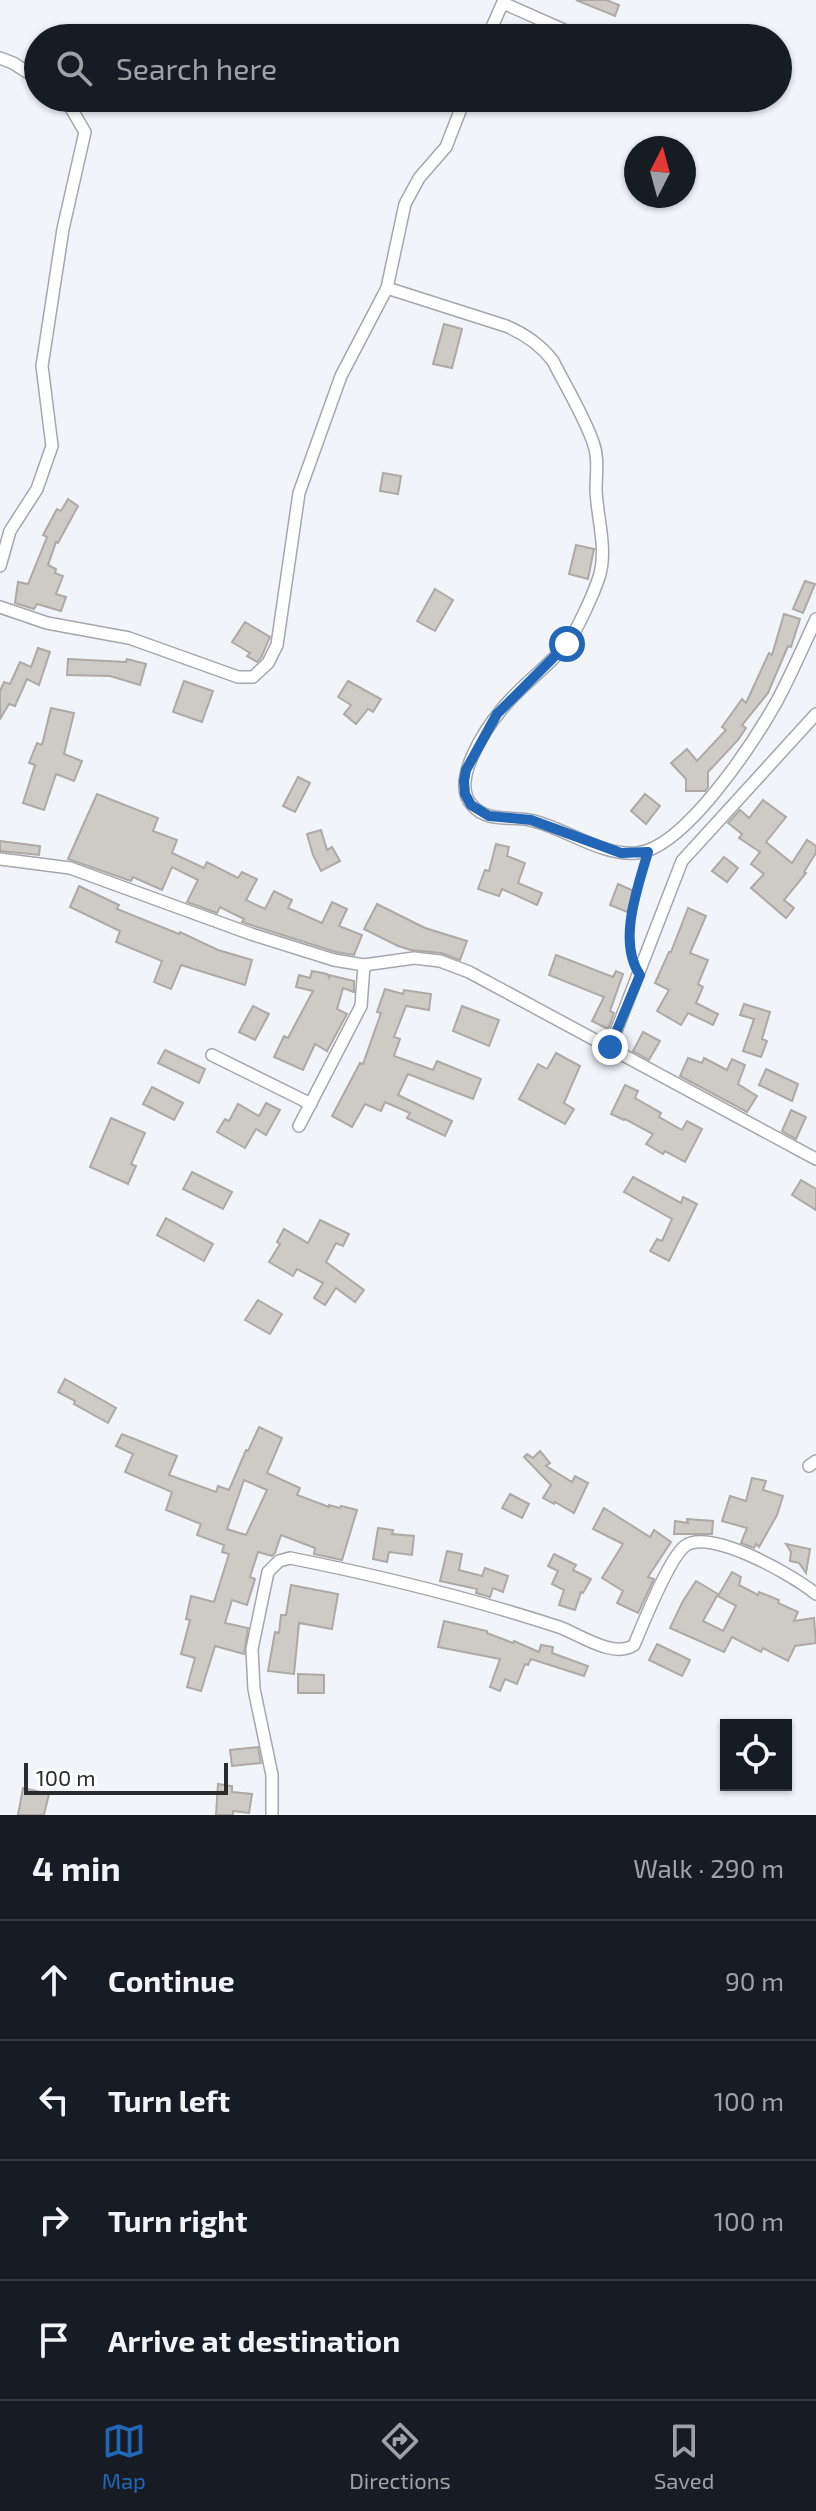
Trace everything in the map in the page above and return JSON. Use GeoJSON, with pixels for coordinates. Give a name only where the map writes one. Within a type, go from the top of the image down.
{"type":"FeatureCollection","features":[{"type":"Feature","properties":{"kind":"street"},"geometry":{"type":"LineString","coordinates":[[493,24],[503,2],[551,24]]}},
{"type":"Feature","properties":{"kind":"street"},"geometry":{"type":"LineString","coordinates":[[0,58],[24,70]]}},
{"type":"Feature","properties":{"kind":"street"},"geometry":{"type":"LineString","coordinates":[[0,566],[10,531],[37,489],[52,446],[42,366],[63,229],[85,132],[73,112]]}},
{"type":"Feature","properties":{"kind":"street"},"geometry":{"type":"LineString","coordinates":[[0,607],[47,623],[129,638],[238,677],[253,677],[268,663],[277,645],[299,493],[341,376],[387,288],[405,204],[419,178],[446,147],[460,112]]}},
{"type":"Feature","properties":{"kind":"street"},"geometry":{"type":"LineString","coordinates":[[387,288],[506,326],[544,349],[593,442],[597,459],[596,492],[602,553],[599,577],[567,644],[497,714],[466,770],[465,794],[471,805],[489,816],[531,820],[621,853],[648,852],[672,839],[695,817],[761,728],[816,619]]}},
{"type":"Feature","properties":{"kind":"street"},"geometry":{"type":"LineString","coordinates":[[610,1047],[682,861],[816,714]]}},
{"type":"Feature","properties":{"kind":"street"},"geometry":{"type":"LineString","coordinates":[[672,839],[682,861]]}},
{"type":"Feature","properties":{"kind":"street"},"geometry":{"type":"LineString","coordinates":[[0,859],[70,868],[251,934],[334,960],[364,965],[401,959],[440,961],[469,972],[816,1159]]}},
{"type":"Feature","properties":{"kind":"street"},"geometry":{"type":"LineString","coordinates":[[299,1126],[361,1006],[364,965]]}},
{"type":"Feature","properties":{"kind":"street"},"geometry":{"type":"LineString","coordinates":[[212,1055],[311,1104]]}},
{"type":"Feature","properties":{"kind":"street"},"geometry":{"type":"LineString","coordinates":[[272,1815],[272,1775],[253,1681],[252,1649],[268,1572],[279,1561],[290,1558],[443,1592],[562,1629],[608,1648],[630,1649],[634,1645],[665,1576],[683,1547],[692,1543],[704,1541],[727,1547],[769,1565],[816,1594]]}},
{"type":"Feature","properties":{"kind":"path"},"geometry":{"type":"LineString","coordinates":[[640,975],[630,950],[632,911],[648,852]]}},
{"type":"Feature","properties":{"kind":"building"},"geometry":{"type":"Polygon","coordinates":[[[576,0],[606,0],[619,5],[615,16],[576,0]]]}},
{"type":"Feature","properties":{"kind":"building"},"geometry":{"type":"Polygon","coordinates":[[[444,324],[462,329],[452,368],[433,364],[444,324]]]}},
{"type":"Feature","properties":{"kind":"building"},"geometry":{"type":"Polygon","coordinates":[[[383,473],[401,476],[398,494],[380,491],[383,473]]]}},
{"type":"Feature","properties":{"kind":"building"},"geometry":{"type":"Polygon","coordinates":[[[68,499],[78,506],[56,542],[48,565],[63,576],[56,594],[66,597],[61,611],[37,604],[34,609],[15,603],[18,582],[28,584],[47,537],[43,535],[57,509],[61,511],[68,499]]]}},
{"type":"Feature","properties":{"kind":"building"},"geometry":{"type":"Polygon","coordinates":[[[576,545],[594,549],[588,579],[569,574],[576,545]]]}},
{"type":"Feature","properties":{"kind":"building"},"geometry":{"type":"Polygon","coordinates":[[[805,581],[815,584],[803,613],[793,609],[805,581]]]}},
{"type":"Feature","properties":{"kind":"building"},"geometry":{"type":"Polygon","coordinates":[[[435,589],[453,600],[435,631],[417,621],[435,589]]]}},
{"type":"Feature","properties":{"kind":"building"},"geometry":{"type":"Polygon","coordinates":[[[784,614],[800,619],[791,647],[788,646],[768,693],[742,725],[746,728],[738,740],[708,772],[705,791],[686,791],[686,779],[671,763],[687,749],[697,761],[726,730],[722,727],[742,699],[746,703],[769,653],[772,655],[784,614]]]}},
{"type":"Feature","properties":{"kind":"building"},"geometry":{"type":"Polygon","coordinates":[[[245,622],[270,637],[257,662],[247,656],[250,653],[232,642],[245,622]]]}},
{"type":"Feature","properties":{"kind":"building"},"geometry":{"type":"Polygon","coordinates":[[[38,648],[50,652],[39,685],[27,679],[15,706],[9,704],[0,719],[0,691],[4,682],[10,684],[20,662],[31,667],[38,648]]]}},
{"type":"Feature","properties":{"kind":"building"},"geometry":{"type":"Polygon","coordinates":[[[68,659],[126,662],[127,659],[146,664],[140,685],[110,676],[67,675],[68,659]]]}},
{"type":"Feature","properties":{"kind":"building"},"geometry":{"type":"Polygon","coordinates":[[[184,681],[213,691],[202,722],[173,712],[184,681]]]}},
{"type":"Feature","properties":{"kind":"building"},"geometry":{"type":"Polygon","coordinates":[[[348,681],[381,699],[373,712],[368,709],[356,724],[344,714],[351,705],[338,697],[348,681]]]}},
{"type":"Feature","properties":{"kind":"building"},"geometry":{"type":"Polygon","coordinates":[[[51,708],[74,713],[64,754],[82,761],[74,781],[56,774],[44,810],[23,803],[35,765],[29,763],[37,743],[42,745],[51,708]]]}},
{"type":"Feature","properties":{"kind":"building"},"geometry":{"type":"Polygon","coordinates":[[[298,777],[310,783],[295,812],[283,806],[298,777]]]}},
{"type":"Feature","properties":{"kind":"building"},"geometry":{"type":"Polygon","coordinates":[[[97,794],[158,818],[153,831],[177,840],[172,853],[204,868],[207,862],[238,878],[242,872],[257,879],[246,900],[265,909],[274,891],[292,900],[288,908],[322,923],[332,902],[347,909],[339,926],[362,935],[354,955],[242,922],[244,919],[220,907],[217,913],[187,902],[198,880],[172,867],[162,890],[133,877],[131,881],[68,859],[97,794]]]}},
{"type":"Feature","properties":{"kind":"building"},"geometry":{"type":"Polygon","coordinates":[[[645,794],[660,806],[646,824],[631,811],[645,794]]]}},
{"type":"Feature","properties":{"kind":"building"},"geometry":{"type":"Polygon","coordinates":[[[763,800],[786,817],[766,842],[792,863],[807,840],[816,846],[816,853],[806,873],[784,900],[794,908],[786,918],[751,888],[764,874],[751,864],[760,852],[739,838],[742,834],[728,823],[740,810],[749,818],[763,800]]]}},
{"type":"Feature","properties":{"kind":"building"},"geometry":{"type":"Polygon","coordinates":[[[321,830],[327,850],[332,847],[340,861],[321,871],[307,834],[321,830]]]}},
{"type":"Feature","properties":{"kind":"building"},"geometry":{"type":"Polygon","coordinates":[[[0,841],[40,846],[39,855],[0,851],[0,841]]]}},
{"type":"Feature","properties":{"kind":"building"},"geometry":{"type":"Polygon","coordinates":[[[496,844],[509,847],[507,856],[525,863],[518,883],[542,893],[537,905],[502,889],[499,896],[478,889],[485,870],[489,871],[496,844]]]}},
{"type":"Feature","properties":{"kind":"building"},"geometry":{"type":"Polygon","coordinates":[[[724,857],[738,868],[727,882],[712,871],[724,857]]]}},
{"type":"Feature","properties":{"kind":"building"},"geometry":{"type":"Polygon","coordinates":[[[618,884],[634,891],[627,912],[610,905],[618,884]]]}},
{"type":"Feature","properties":{"kind":"building"},"geometry":{"type":"Polygon","coordinates":[[[79,886],[119,905],[117,909],[218,950],[252,960],[245,985],[181,965],[171,989],[154,982],[162,961],[116,942],[120,931],[70,907],[79,886]]]}},
{"type":"Feature","properties":{"kind":"building"},"geometry":{"type":"Polygon","coordinates":[[[377,904],[425,928],[467,941],[460,960],[441,953],[398,946],[364,929],[377,904]]]}},
{"type":"Feature","properties":{"kind":"building"},"geometry":{"type":"Polygon","coordinates":[[[688,908],[706,916],[690,953],[708,960],[698,984],[703,987],[696,1003],[718,1014],[713,1025],[688,1013],[681,1025],[657,1011],[669,990],[655,983],[688,908]]]}},
{"type":"Feature","properties":{"kind":"building"},"geometry":{"type":"Polygon","coordinates":[[[556,955],[613,977],[616,971],[623,974],[610,1011],[614,1013],[608,1029],[592,1021],[604,997],[549,975],[556,955]]]}},
{"type":"Feature","properties":{"kind":"building"},"geometry":{"type":"Polygon","coordinates":[[[312,971],[354,981],[354,992],[343,988],[337,1009],[347,1014],[327,1051],[315,1044],[303,1070],[274,1057],[313,991],[296,987],[299,975],[310,978],[312,971]]]}},
{"type":"Feature","properties":{"kind":"building"},"geometry":{"type":"Polygon","coordinates":[[[385,989],[403,994],[404,990],[431,994],[429,1010],[406,1006],[394,1037],[400,1039],[394,1056],[433,1070],[437,1061],[481,1079],[473,1099],[408,1074],[398,1095],[452,1121],[445,1136],[407,1118],[410,1113],[385,1102],[381,1111],[365,1104],[352,1127],[332,1116],[360,1063],[363,1064],[381,1013],[377,1012],[385,989]]]}},
{"type":"Feature","properties":{"kind":"building"},"geometry":{"type":"Polygon","coordinates":[[[744,1004],[770,1012],[762,1039],[767,1041],[761,1057],[743,1051],[754,1019],[740,1015],[744,1004]]]}},
{"type":"Feature","properties":{"kind":"building"},"geometry":{"type":"Polygon","coordinates":[[[253,1006],[269,1014],[255,1040],[239,1032],[253,1006]]]}},
{"type":"Feature","properties":{"kind":"building"},"geometry":{"type":"Polygon","coordinates":[[[462,1006],[499,1020],[489,1046],[453,1031],[462,1006]]]}},
{"type":"Feature","properties":{"kind":"building"},"geometry":{"type":"Polygon","coordinates":[[[643,1032],[660,1041],[649,1060],[633,1051],[643,1032]]]}},
{"type":"Feature","properties":{"kind":"building"},"geometry":{"type":"Polygon","coordinates":[[[165,1050],[205,1069],[199,1083],[158,1063],[165,1050]]]}},
{"type":"Feature","properties":{"kind":"building"},"geometry":{"type":"Polygon","coordinates":[[[556,1053],[580,1066],[564,1103],[574,1109],[565,1124],[519,1099],[538,1064],[547,1069],[556,1053]]]}},
{"type":"Feature","properties":{"kind":"building"},"geometry":{"type":"Polygon","coordinates":[[[688,1058],[702,1063],[704,1058],[727,1070],[732,1059],[745,1065],[738,1084],[757,1096],[747,1112],[680,1076],[688,1058]]]}},
{"type":"Feature","properties":{"kind":"building"},"geometry":{"type":"Polygon","coordinates":[[[766,1069],[798,1084],[792,1101],[759,1085],[766,1069]]]}},
{"type":"Feature","properties":{"kind":"building"},"geometry":{"type":"Polygon","coordinates":[[[625,1085],[638,1091],[635,1098],[661,1113],[659,1117],[682,1130],[687,1121],[702,1129],[685,1162],[646,1144],[653,1134],[611,1114],[625,1085]]]}},
{"type":"Feature","properties":{"kind":"building"},"geometry":{"type":"Polygon","coordinates":[[[152,1087],[183,1103],[174,1120],[143,1104],[152,1087]]]}},
{"type":"Feature","properties":{"kind":"building"},"geometry":{"type":"Polygon","coordinates":[[[266,1103],[280,1110],[266,1135],[256,1129],[245,1148],[217,1132],[225,1119],[229,1121],[238,1104],[259,1116],[266,1103]]]}},
{"type":"Feature","properties":{"kind":"building"},"geometry":{"type":"Polygon","coordinates":[[[791,1110],[806,1117],[796,1139],[782,1131],[791,1110]]]}},
{"type":"Feature","properties":{"kind":"building"},"geometry":{"type":"Polygon","coordinates":[[[111,1118],[145,1133],[131,1164],[136,1166],[128,1184],[90,1167],[111,1118]]]}},
{"type":"Feature","properties":{"kind":"building"},"geometry":{"type":"Polygon","coordinates":[[[192,1172],[232,1192],[223,1209],[183,1189],[192,1172]]]}},
{"type":"Feature","properties":{"kind":"building"},"geometry":{"type":"Polygon","coordinates":[[[633,1177],[681,1203],[683,1197],[697,1204],[669,1261],[650,1251],[657,1239],[662,1241],[672,1219],[624,1192],[633,1177]]]}},
{"type":"Feature","properties":{"kind":"building"},"geometry":{"type":"Polygon","coordinates":[[[801,1180],[816,1189],[816,1210],[792,1195],[801,1180]]]}},
{"type":"Feature","properties":{"kind":"building"},"geometry":{"type":"Polygon","coordinates":[[[166,1218],[213,1244],[204,1261],[157,1235],[166,1218]]]}},
{"type":"Feature","properties":{"kind":"building"},"geometry":{"type":"Polygon","coordinates":[[[320,1220],[349,1234],[343,1246],[336,1243],[326,1262],[364,1290],[355,1302],[336,1288],[325,1305],[314,1298],[323,1283],[297,1269],[293,1276],[269,1262],[280,1244],[277,1242],[284,1229],[308,1243],[320,1220]]]}},
{"type":"Feature","properties":{"kind":"building"},"geometry":{"type":"Polygon","coordinates":[[[258,1300],[282,1314],[270,1334],[245,1320],[258,1300]]]}},
{"type":"Feature","properties":{"kind":"building"},"geometry":{"type":"Polygon","coordinates":[[[65,1379],[116,1408],[108,1423],[58,1392],[65,1379]]]}},
{"type":"Feature","properties":{"kind":"building"},"geometry":{"type":"Polygon","coordinates":[[[259,1427],[282,1438],[267,1473],[300,1488],[297,1495],[329,1507],[357,1510],[342,1560],[314,1554],[315,1548],[281,1535],[272,1556],[258,1552],[250,1577],[255,1579],[247,1605],[232,1600],[225,1623],[248,1628],[244,1654],[215,1646],[201,1691],[187,1687],[195,1658],[181,1654],[190,1620],[186,1619],[191,1596],[214,1602],[229,1554],[222,1552],[224,1545],[197,1535],[201,1524],[166,1510],[172,1492],[125,1472],[133,1454],[116,1446],[122,1434],[177,1456],[169,1475],[216,1492],[218,1486],[229,1490],[259,1427]],[[244,1480],[227,1529],[246,1535],[267,1490],[244,1480]]]}},
{"type":"Feature","properties":{"kind":"building"},"geometry":{"type":"Polygon","coordinates":[[[540,1451],[550,1463],[546,1466],[572,1482],[575,1476],[588,1483],[574,1513],[543,1498],[551,1485],[524,1457],[527,1454],[533,1458],[540,1451]]]}},
{"type":"Feature","properties":{"kind":"building"},"geometry":{"type":"Polygon","coordinates":[[[752,1478],[766,1481],[763,1490],[783,1496],[777,1515],[759,1547],[756,1544],[754,1548],[741,1543],[747,1528],[722,1521],[730,1496],[746,1501],[752,1478]]]}},
{"type":"Feature","properties":{"kind":"building"},"geometry":{"type":"Polygon","coordinates":[[[510,1494],[529,1504],[522,1518],[502,1508],[510,1494]]]}},
{"type":"Feature","properties":{"kind":"building"},"geometry":{"type":"Polygon","coordinates":[[[604,1508],[650,1537],[654,1530],[671,1542],[648,1577],[654,1579],[638,1613],[617,1603],[623,1591],[602,1578],[623,1544],[593,1529],[604,1508]]]}},
{"type":"Feature","properties":{"kind":"building"},"geometry":{"type":"Polygon","coordinates":[[[687,1519],[713,1521],[712,1534],[674,1534],[675,1521],[688,1523],[687,1519]]]}},
{"type":"Feature","properties":{"kind":"building"},"geometry":{"type":"Polygon","coordinates":[[[378,1528],[393,1530],[392,1534],[414,1536],[412,1555],[389,1552],[387,1562],[373,1559],[378,1528]]]}},
{"type":"Feature","properties":{"kind":"building"},"geometry":{"type":"Polygon","coordinates":[[[786,1544],[810,1549],[806,1573],[799,1563],[790,1561],[791,1552],[786,1544]]]}},
{"type":"Feature","properties":{"kind":"building"},"geometry":{"type":"Polygon","coordinates":[[[447,1551],[462,1554],[459,1570],[482,1576],[485,1568],[508,1576],[503,1592],[493,1588],[490,1597],[476,1593],[477,1589],[440,1581],[447,1551]]]}},
{"type":"Feature","properties":{"kind":"building"},"geometry":{"type":"Polygon","coordinates":[[[554,1554],[576,1565],[573,1570],[591,1579],[581,1592],[575,1610],[559,1605],[564,1590],[552,1584],[558,1571],[548,1566],[554,1554]]]}},
{"type":"Feature","properties":{"kind":"building"},"geometry":{"type":"Polygon","coordinates":[[[732,1572],[741,1577],[739,1585],[758,1595],[759,1592],[779,1600],[778,1603],[798,1612],[794,1621],[814,1618],[816,1643],[795,1646],[788,1661],[732,1637],[724,1652],[670,1628],[696,1581],[718,1594],[703,1621],[723,1631],[736,1606],[718,1596],[732,1572]]]}},
{"type":"Feature","properties":{"kind":"building"},"geometry":{"type":"Polygon","coordinates":[[[291,1585],[338,1594],[332,1629],[299,1623],[294,1674],[268,1671],[275,1632],[279,1633],[281,1615],[286,1615],[291,1585]]]}},
{"type":"Feature","properties":{"kind":"building"},"geometry":{"type":"Polygon","coordinates":[[[444,1621],[487,1631],[539,1652],[541,1645],[553,1647],[552,1653],[588,1666],[584,1676],[531,1659],[528,1665],[525,1664],[517,1684],[505,1679],[500,1691],[490,1687],[500,1659],[438,1647],[444,1621]]]}},
{"type":"Feature","properties":{"kind":"building"},"geometry":{"type":"Polygon","coordinates":[[[657,1644],[690,1660],[682,1676],[649,1660],[657,1644]]]}},
{"type":"Feature","properties":{"kind":"building"},"geometry":{"type":"Polygon","coordinates":[[[298,1674],[324,1675],[324,1693],[298,1693],[298,1674]]]}},
{"type":"Feature","properties":{"kind":"building"},"geometry":{"type":"Polygon","coordinates":[[[258,1747],[261,1763],[232,1766],[230,1750],[258,1747]]]}},
{"type":"Feature","properties":{"kind":"building"},"geometry":{"type":"Polygon","coordinates":[[[218,1784],[232,1786],[232,1792],[252,1794],[249,1813],[233,1811],[233,1815],[216,1815],[218,1784]]]}},
{"type":"Feature","properties":{"kind":"building"},"geometry":{"type":"Polygon","coordinates":[[[23,1788],[49,1794],[44,1815],[18,1815],[23,1788]]]}},
{"type":"Feature","properties":{"kind":"route"},"geometry":{"type":"LineString","coordinates":[[567,644],[500,710],[471,758],[464,781],[465,794],[471,805],[489,816],[531,820],[621,853],[648,852],[632,911],[630,950],[640,975],[610,1047]]}}]}
